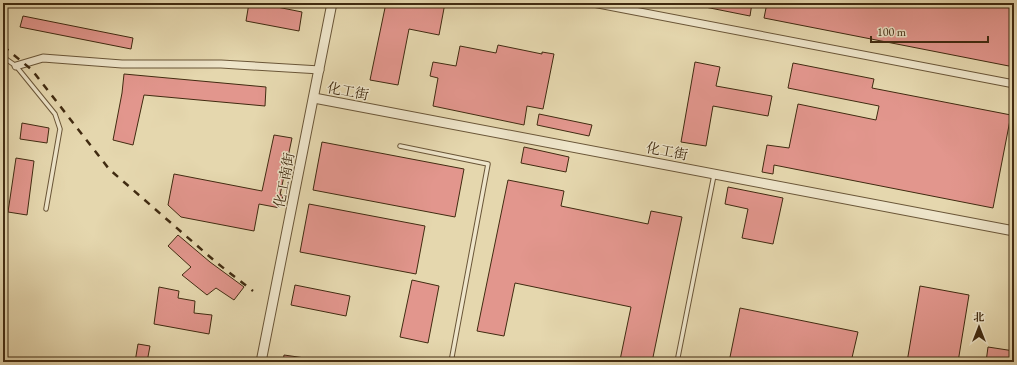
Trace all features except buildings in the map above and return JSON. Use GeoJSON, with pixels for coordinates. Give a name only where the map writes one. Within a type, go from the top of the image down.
{"type":"FeatureCollection","features":[{"type":"Feature","properties":{"kind":"street","name":"化工南街"},"geometry":{"type":"LineString","coordinates":[[261,362],[320,70],[332,3]]}},
{"type":"Feature","properties":{"kind":"street"},"geometry":{"type":"LineString","coordinates":[[593,3],[1014,84]]}},
{"type":"Feature","properties":{"kind":"street"},"geometry":{"type":"LineString","coordinates":[[16,66],[44,58],[122,64],[221,64],[320,70]]}},
{"type":"Feature","properties":{"kind":"street","name":"化工街"},"geometry":{"type":"LineString","coordinates":[[314,98],[1014,231]]}},
{"type":"Feature","properties":{"kind":"lane"},"geometry":{"type":"LineString","coordinates":[[3,57],[16,66],[55,114],[60,129],[46,209]]}},
{"type":"Feature","properties":{"kind":"lane"},"geometry":{"type":"LineString","coordinates":[[400,146],[488,164],[451,362]]}},
{"type":"Feature","properties":{"kind":"lane"},"geometry":{"type":"LineString","coordinates":[[677,362],[714,174]]}},
{"type":"Feature","properties":{"kind":"railway"},"geometry":{"type":"LineString","coordinates":[[3,46],[32,70],[109,169],[217,263],[253,291]]}}]}
